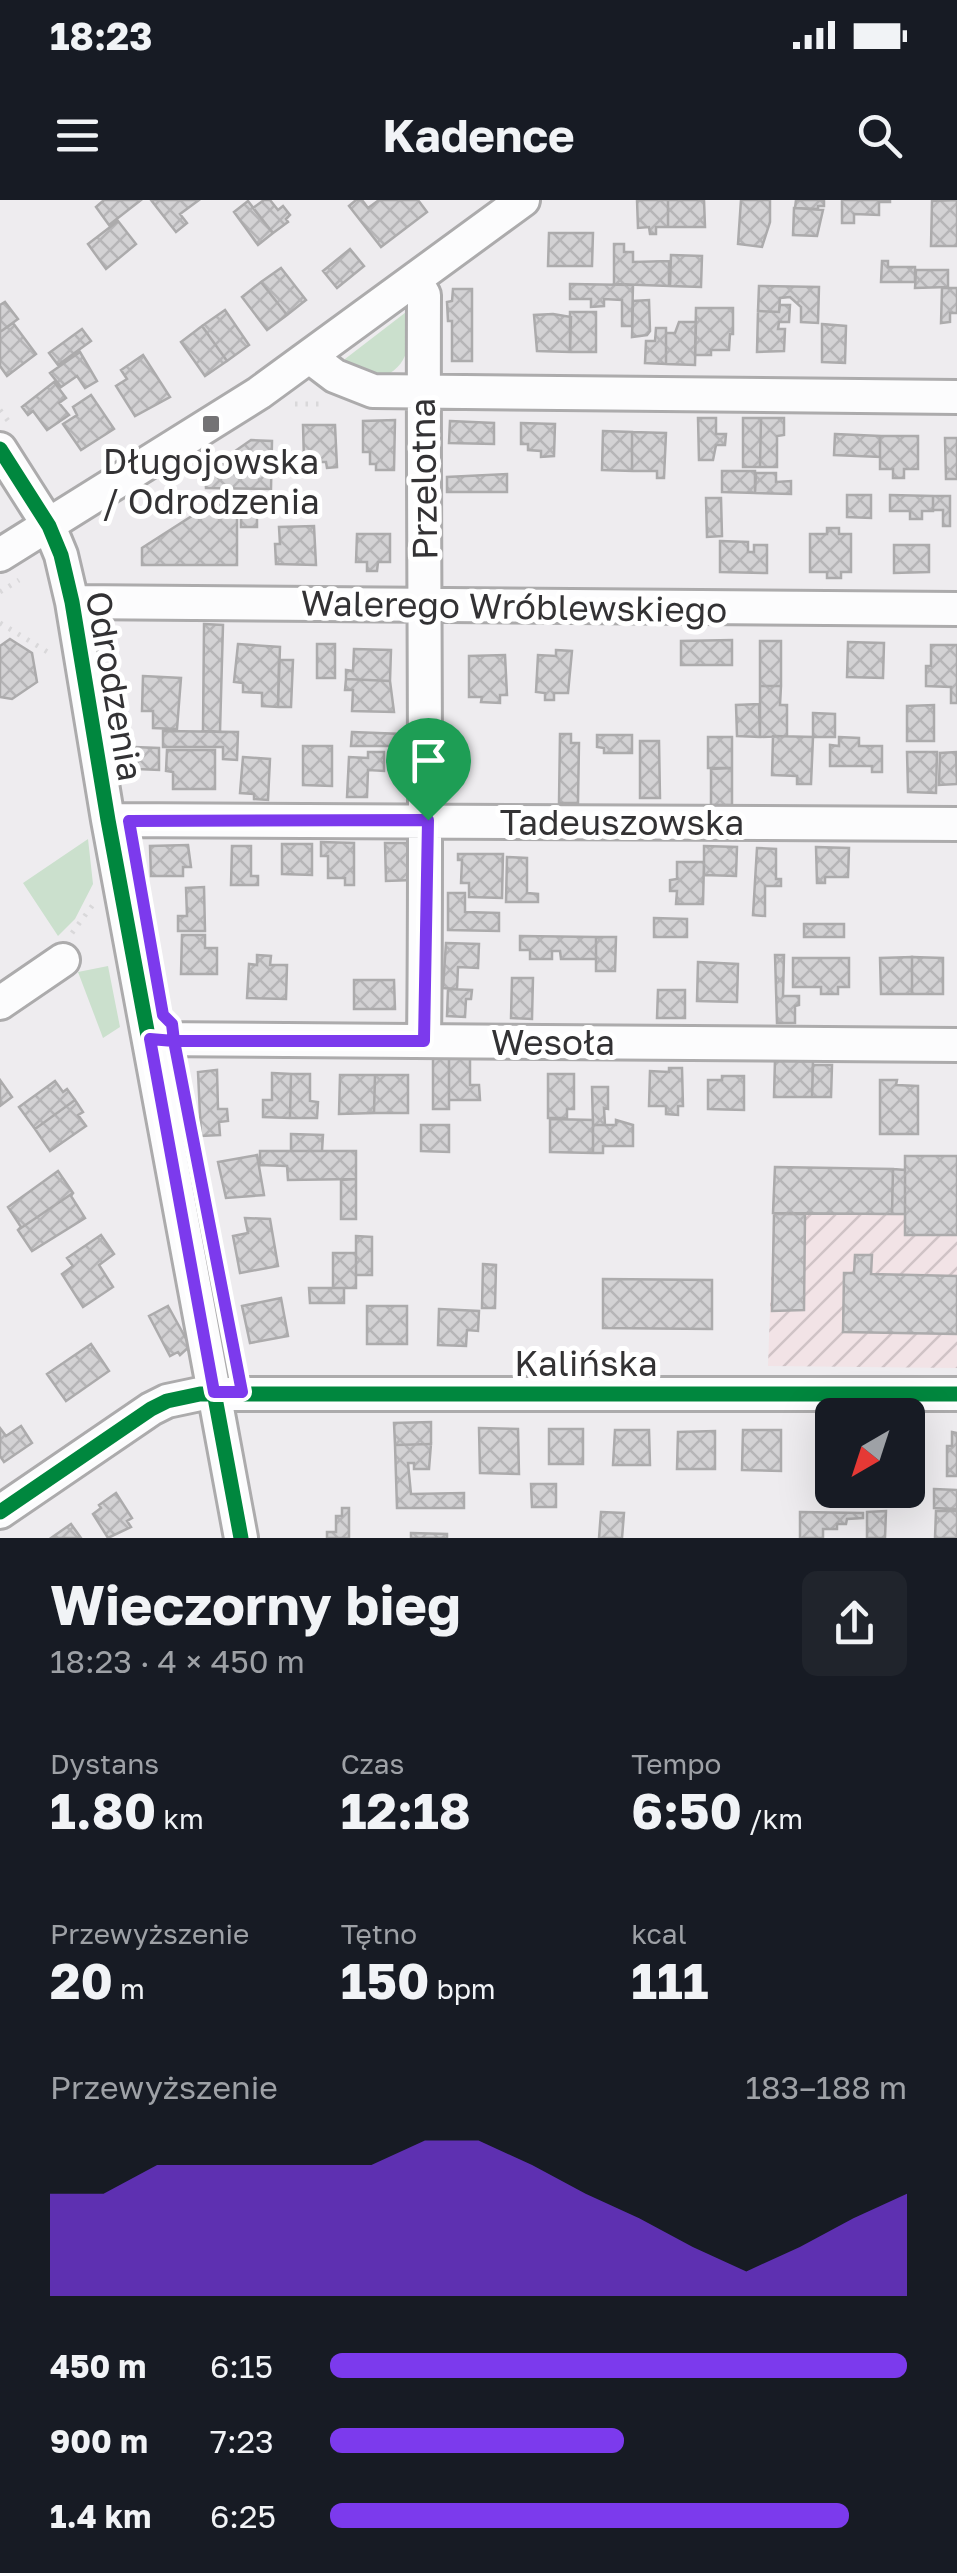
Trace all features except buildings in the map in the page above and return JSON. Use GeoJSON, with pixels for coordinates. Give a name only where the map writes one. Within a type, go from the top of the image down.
{"type":"FeatureCollection","features":[{"type":"Feature","properties":{"kind":"street"},"geometry":{"type":"LineString","coordinates":[[0,554],[196,434],[310,358],[523,200]]}},
{"type":"Feature","properties":{"kind":"street","name":"Przelotna"},"geometry":{"type":"LineString","coordinates":[[415,279],[424,295],[428,820],[424,1041]]}},
{"type":"Feature","properties":{"kind":"street"},"geometry":{"type":"LineString","coordinates":[[310,358],[354,386],[373,391],[957,397]]}},
{"type":"Feature","properties":{"kind":"street","name":"Odrodzenia"},"geometry":{"type":"LineString","coordinates":[[0,449],[48,526],[72,602],[108,820],[115,902],[150,1039],[240,1538]]}},
{"type":"Feature","properties":{"kind":"street","name":"Walerego Wróblewskiego"},"geometry":{"type":"LineString","coordinates":[[72,602],[957,609]]}},
{"type":"Feature","properties":{"kind":"street","name":"Tadeuszowska"},"geometry":{"type":"LineString","coordinates":[[108,820],[957,824]]}},
{"type":"Feature","properties":{"kind":"street"},"geometry":{"type":"LineString","coordinates":[[0,1003],[66,948]]}},
{"type":"Feature","properties":{"kind":"street","name":"Wesoła"},"geometry":{"type":"LineString","coordinates":[[150,1039],[957,1045]]}},
{"type":"Feature","properties":{"kind":"street","name":"Kalińska"},"geometry":{"type":"LineString","coordinates":[[0,1512],[151,1409],[183,1396],[214,1392],[957,1394]]}},
{"type":"Feature","properties":{"kind":"path"},"geometry":{"type":"LineString","coordinates":[[292,404],[331,404]]}},
{"type":"Feature","properties":{"kind":"path"},"geometry":{"type":"LineString","coordinates":[[0,624],[62,660]]}},
{"type":"Feature","properties":{"kind":"path"},"geometry":{"type":"LineString","coordinates":[[106,895],[115,902],[96,914],[66,948],[96,900],[106,895]]}},
{"type":"Feature","properties":{"kind":"shaded area"},"geometry":{"type":"Polygon","coordinates":[[[905,1156],[957,1156],[957,1368],[768,1366],[775,1167],[904,1170],[905,1156]]]}},
{"type":"Feature","properties":{"kind":"green space"},"geometry":{"type":"Polygon","coordinates":[[[410,309],[407,351],[398,367],[378,379],[347,365],[345,359],[410,309]]]}},
{"type":"Feature","properties":{"kind":"green space"},"geometry":{"type":"Polygon","coordinates":[[[88,839],[93,884],[75,919],[58,936],[23,883],[88,839]]]}},
{"type":"Feature","properties":{"kind":"green space"},"geometry":{"type":"Polygon","coordinates":[[[108,966],[120,1027],[103,1038],[78,972],[108,966]]]}},
{"type":"Feature","properties":{"kind":"cycle path"},"geometry":{"type":"LineString","coordinates":[[0,449],[49,526],[61,555],[72,602],[108,820],[241,1538]]}},
{"type":"Feature","properties":{"kind":"cycle path"},"geometry":{"type":"LineString","coordinates":[[0,1512],[151,1409],[200,1394],[957,1394]]}},
{"type":"Feature","properties":{"kind":"place","name":"Długojowska / Odrodzenia"},"geometry":{"type":"Point","coordinates":[211,424]}},
{"type":"Feature","properties":{"kind":"route"},"geometry":{"type":"LineString","coordinates":[[428,820],[129,821],[163,1015],[172,1024],[174,1041],[150,1039],[214,1392],[242,1392],[174,1041],[424,1041],[428,820]]}}]}
